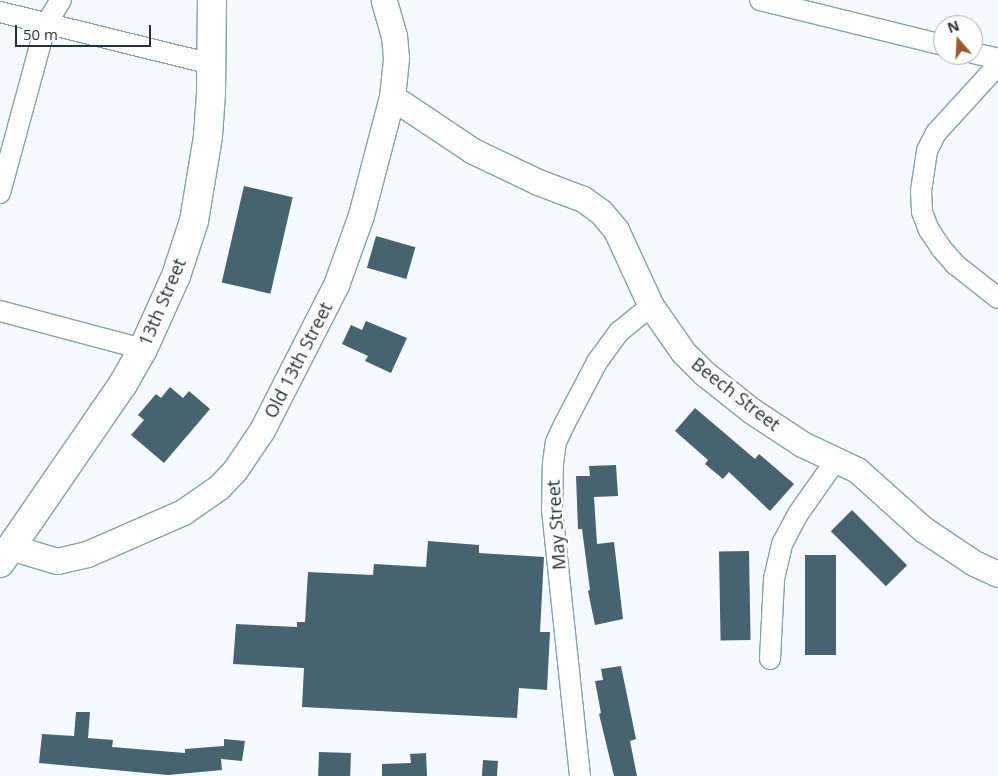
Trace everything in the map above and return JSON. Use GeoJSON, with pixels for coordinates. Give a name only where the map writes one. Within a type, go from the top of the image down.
{"type":"FeatureCollection","features":[{"type":"Feature","properties":{"kind":"main road","name":"13th Street"},"geometry":{"type":"LineString","coordinates":[[5,555],[103,414],[143,349],[176,276],[194,221],[208,136],[212,64],[212,0]]}},
{"type":"Feature","properties":{"kind":"street"},"geometry":{"type":"LineString","coordinates":[[0,193],[46,24],[61,0]]}},
{"type":"Feature","properties":{"kind":"street","name":"Old 13th Street"},"geometry":{"type":"LineString","coordinates":[[5,555],[57,560],[87,554],[183,512],[219,487],[235,470],[262,430],[336,285],[361,215],[392,97],[396,58],[395,43],[384,0]]}},
{"type":"Feature","properties":{"kind":"street"},"geometry":{"type":"LineString","coordinates":[[760,0],[782,3],[933,43]]}},
{"type":"Feature","properties":{"kind":"street"},"geometry":{"type":"LineString","coordinates":[[0,12],[212,64]]}},
{"type":"Feature","properties":{"kind":"street"},"geometry":{"type":"LineString","coordinates":[[983,55],[998,59]]}},
{"type":"Feature","properties":{"kind":"street"},"geometry":{"type":"LineString","coordinates":[[998,65],[936,132],[927,152],[921,191],[922,212],[929,230],[941,248],[956,265],[998,298]]}},
{"type":"Feature","properties":{"kind":"street","name":"Beech Street"},"geometry":{"type":"LineString","coordinates":[[392,97],[473,151],[538,182],[583,199],[601,212],[616,230],[651,306],[683,352],[704,373],[752,411],[802,444],[857,470],[923,530],[974,563],[998,574]]}},
{"type":"Feature","properties":{"kind":"street","name":"May Street"},"geometry":{"type":"LineString","coordinates":[[580,776],[552,509],[553,463],[556,442],[598,362],[619,332],[651,306]]}},
{"type":"Feature","properties":{"kind":"street"},"geometry":{"type":"LineString","coordinates":[[0,310],[143,349]]}},
{"type":"Feature","properties":{"kind":"street"},"geometry":{"type":"LineString","coordinates":[[770,659],[774,579],[782,544],[798,514],[836,460]]}},
{"type":"Feature","properties":{"kind":"building"},"geometry":{"type":"Polygon","coordinates":[[[244,186],[293,197],[270,294],[222,282],[244,186]]]}},
{"type":"Feature","properties":{"kind":"building"},"geometry":{"type":"Polygon","coordinates":[[[376,236],[415,247],[406,279],[367,268],[376,236]]]}},
{"type":"Feature","properties":{"kind":"building"},"geometry":{"type":"Polygon","coordinates":[[[366,321],[407,338],[391,373],[365,361],[368,356],[342,344],[351,325],[362,330],[366,321]]]}},
{"type":"Feature","properties":{"kind":"building"},"geometry":{"type":"Polygon","coordinates":[[[170,387],[183,398],[189,391],[210,409],[164,463],[131,435],[144,420],[138,415],[156,394],[161,398],[170,387]]]}},
{"type":"Feature","properties":{"kind":"building"},"geometry":{"type":"Polygon","coordinates":[[[695,408],[755,459],[759,454],[794,484],[770,511],[729,472],[723,479],[705,464],[708,460],[675,431],[695,408]]]}},
{"type":"Feature","properties":{"kind":"building"},"geometry":{"type":"Polygon","coordinates":[[[616,465],[618,496],[594,497],[597,544],[614,542],[623,619],[595,625],[588,591],[590,590],[582,529],[578,529],[576,476],[590,476],[589,466],[616,465]]]}},
{"type":"Feature","properties":{"kind":"building"},"geometry":{"type":"Polygon","coordinates":[[[852,510],[907,565],[886,586],[831,531],[852,510]]]}},
{"type":"Feature","properties":{"kind":"building"},"geometry":{"type":"Polygon","coordinates":[[[428,541],[479,545],[479,553],[544,557],[540,632],[550,632],[547,690],[519,688],[517,718],[302,707],[304,668],[233,664],[236,624],[297,627],[297,622],[305,622],[308,572],[373,575],[374,564],[426,567],[428,541]]]}},
{"type":"Feature","properties":{"kind":"building"},"geometry":{"type":"Polygon","coordinates":[[[749,551],[751,640],[721,641],[719,552],[749,551]]]}},
{"type":"Feature","properties":{"kind":"building"},"geometry":{"type":"Polygon","coordinates":[[[805,555],[836,555],[836,655],[805,655],[805,555]]]}},
{"type":"Feature","properties":{"kind":"building"},"geometry":{"type":"Polygon","coordinates":[[[621,666],[636,739],[630,741],[637,776],[614,776],[599,714],[601,713],[595,681],[603,680],[601,669],[621,666]]]}},
{"type":"Feature","properties":{"kind":"building"},"geometry":{"type":"Polygon","coordinates":[[[76,712],[90,712],[88,738],[113,740],[112,747],[185,753],[185,749],[224,746],[224,739],[245,741],[242,761],[221,759],[222,770],[168,775],[39,763],[42,734],[74,736],[76,712]]]}},
{"type":"Feature","properties":{"kind":"building"},"geometry":{"type":"Polygon","coordinates":[[[319,752],[351,753],[350,776],[318,776],[319,752]]]}},
{"type":"Feature","properties":{"kind":"building"},"geometry":{"type":"Polygon","coordinates":[[[426,753],[427,776],[382,776],[382,764],[411,763],[410,754],[426,753]]]}},
{"type":"Feature","properties":{"kind":"building"},"geometry":{"type":"Polygon","coordinates":[[[483,760],[498,761],[497,776],[482,776],[483,760]]]}}]}
